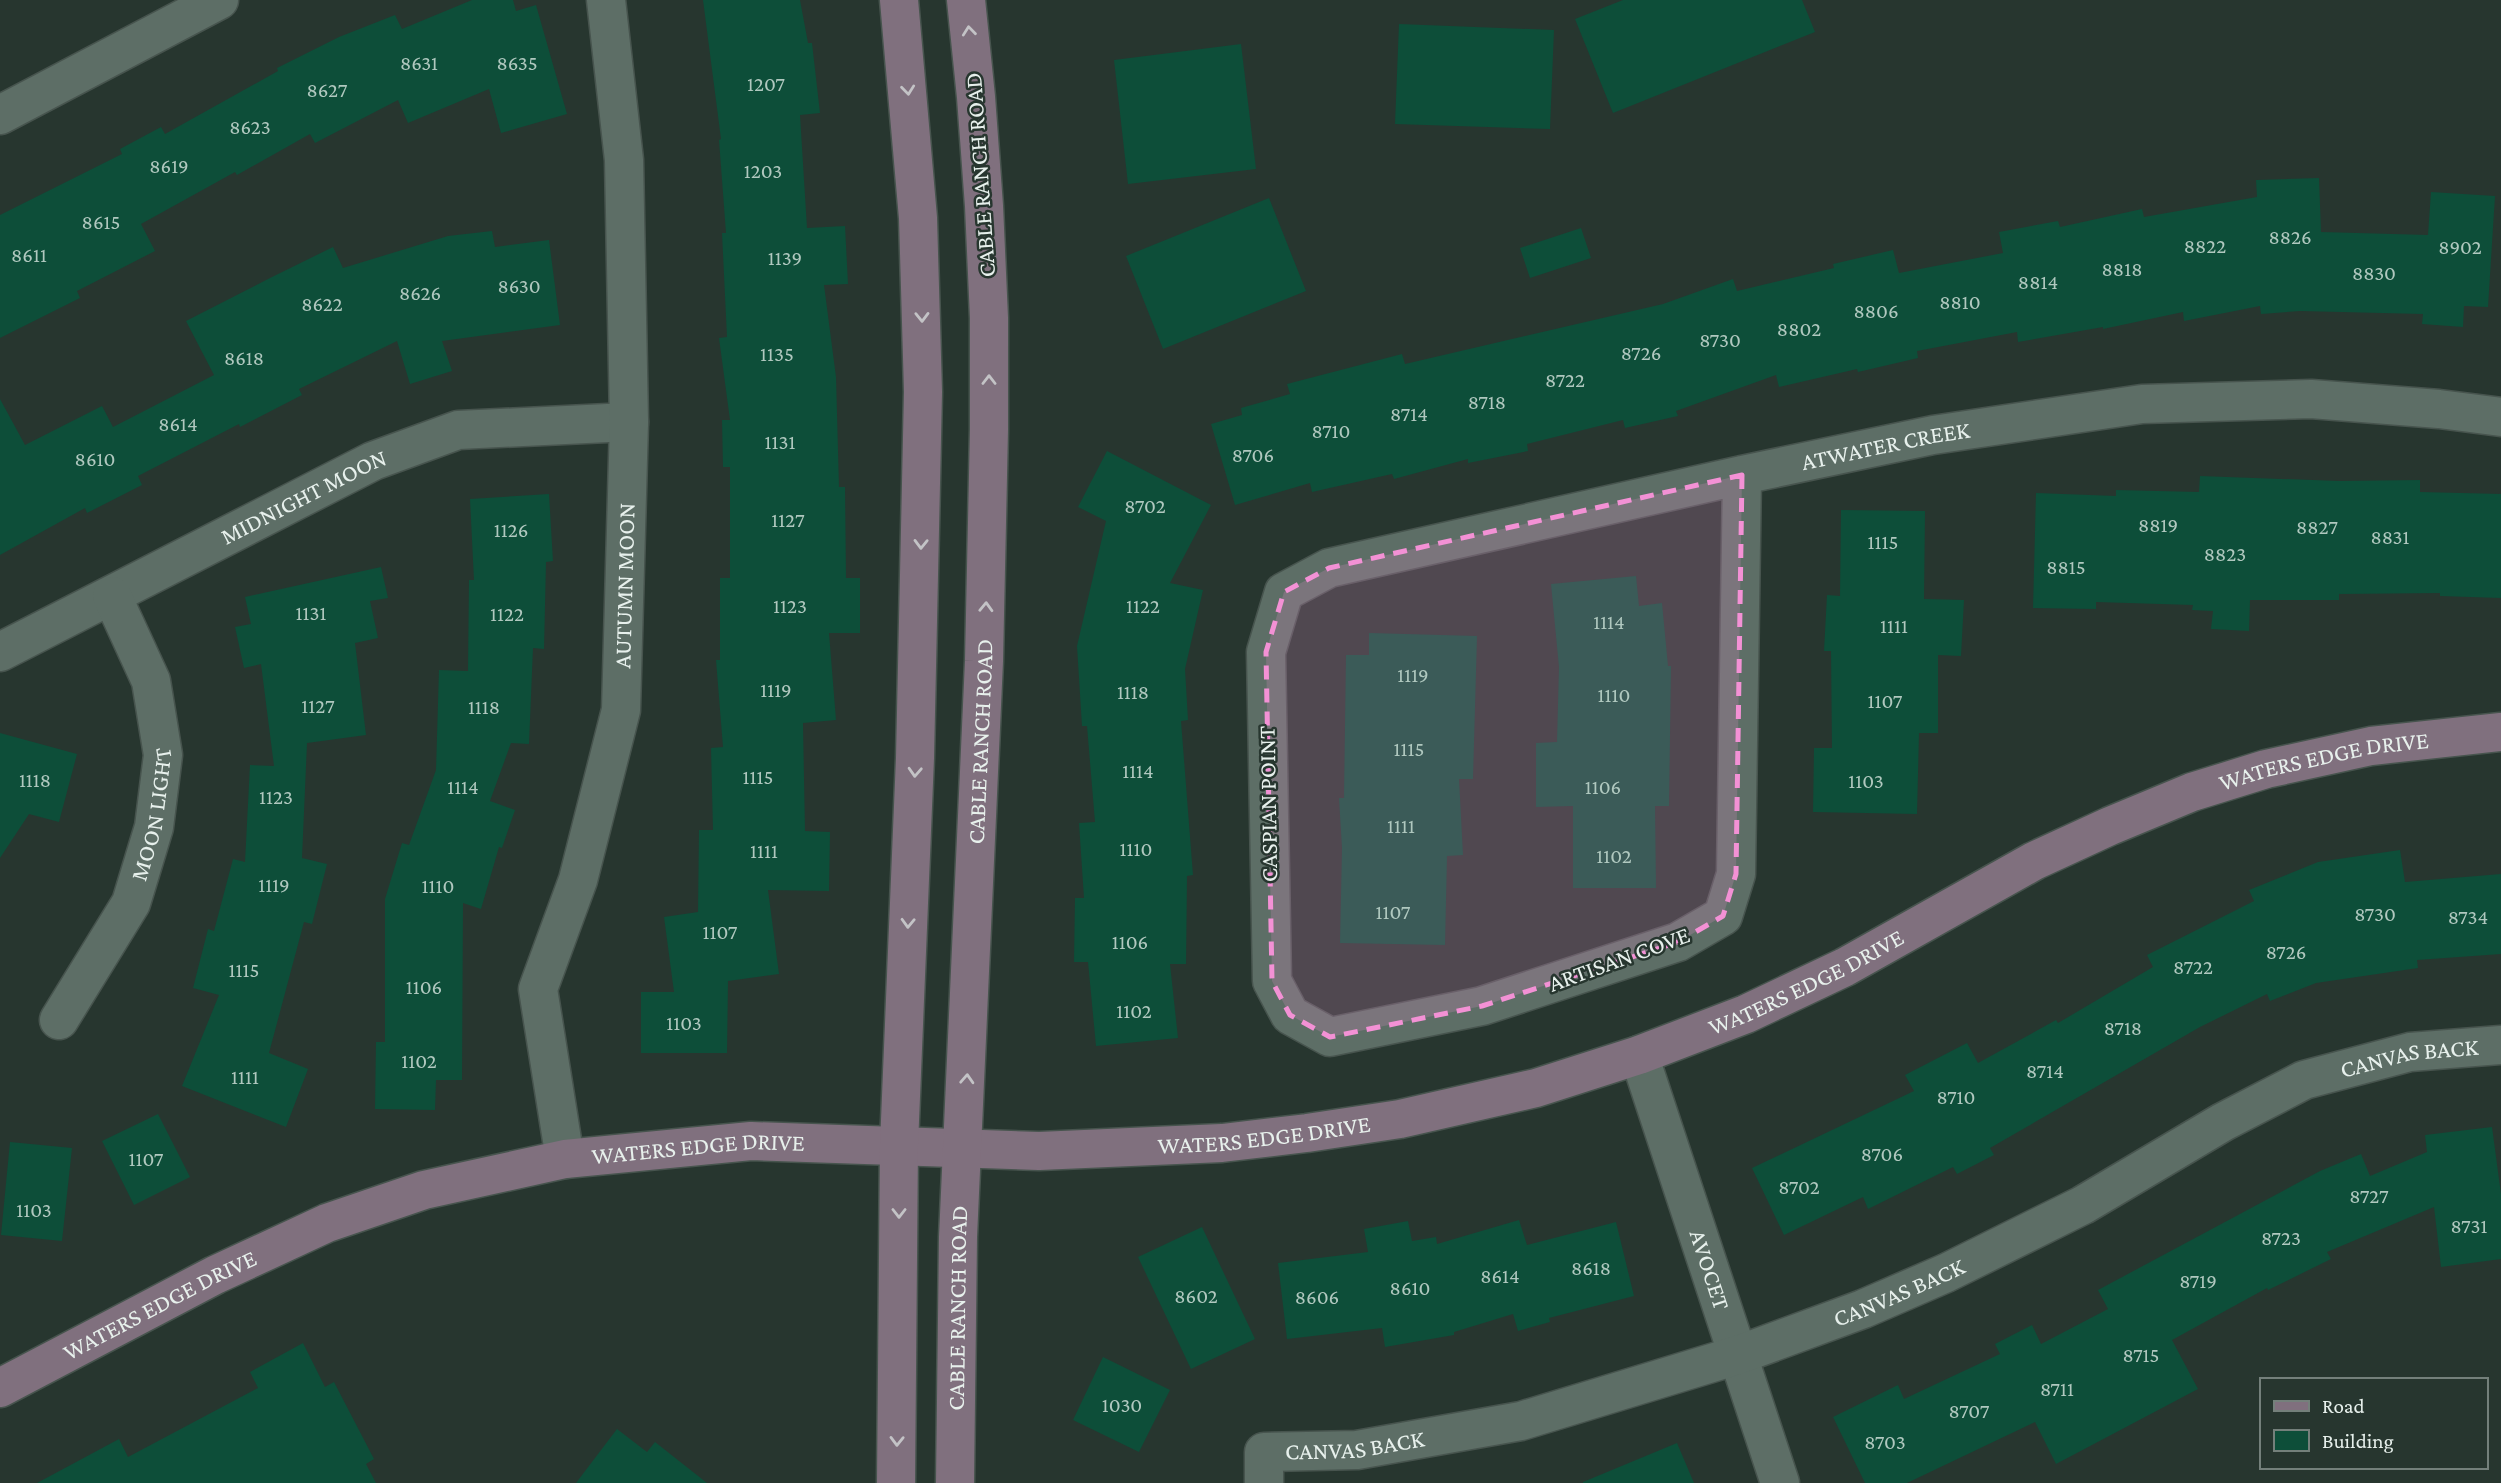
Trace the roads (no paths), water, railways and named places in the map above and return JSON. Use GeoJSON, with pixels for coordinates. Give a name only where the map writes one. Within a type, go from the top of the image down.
{"type":"FeatureCollection","features":[{"type":"Feature","properties":{"kind":"street"},"geometry":{"type":"LineString","coordinates":[[0,115],[219,0]]}},
{"type":"Feature","properties":{"kind":"street","name":"AUTUMN MOON"},"geometry":{"type":"LineString","coordinates":[[565,1159],[538,989],[578,880],[621,710],[629,422],[624,160],[606,0]]}},
{"type":"Feature","properties":{"kind":"street"},"geometry":{"type":"LineString","coordinates":[[897,1483],[899,1145],[916,744],[923,470],[917,204],[898,0]]}},
{"type":"Feature","properties":{"kind":"street","name":"CABLE RANCH ROAD"},"geometry":{"type":"LineString","coordinates":[[955,1483],[958,1237],[984,661],[989,429],[989,318],[984,218],[976,97],[965,0]]}},
{"type":"Feature","properties":{"kind":"street","name":"ATWATER CREEK"},"geometry":{"type":"LineString","coordinates":[[1284,592],[1329,568],[1742,475],[1933,435],[2142,404],[2311,399],[2439,408],[2501,416]]}},
{"type":"Feature","properties":{"kind":"street","name":"MIDNIGHT MOON"},"geometry":{"type":"LineString","coordinates":[[0,652],[373,461],[458,430],[629,422]]}},
{"type":"Feature","properties":{"kind":"street","name":"ARTISAN COVE"},"geometry":{"type":"LineString","coordinates":[[1290,1015],[1330,1037],[1482,1006],[1678,942],[1723,916],[1736,874],[1742,475]]}},
{"type":"Feature","properties":{"kind":"street","name":"CASPIAN POINT"},"geometry":{"type":"LineString","coordinates":[[1284,592],[1266,652],[1266,666],[1272,981],[1290,1015]]}},
{"type":"Feature","properties":{"kind":"street","name":"MOON LIGHT"},"geometry":{"type":"LineString","coordinates":[[59,1020],[131,903],[154,827],[163,755],[151,681],[112,596]]}},
{"type":"Feature","properties":{"kind":"street","name":"WATERS EDGE DRIVE"},"geometry":{"type":"LineString","coordinates":[[0,1388],[215,1275],[327,1223],[424,1190],[565,1159],[751,1141],[1039,1151],[1222,1143],[1400,1119],[1490,1099],[1639,1055],[1746,1014],[1900,937],[2034,862],[2110,826],[2192,792],[2266,769],[2347,751],[2414,740],[2501,732]]}},
{"type":"Feature","properties":{"kind":"street","name":"CANVAS BACK"},"geometry":{"type":"LineString","coordinates":[[1264,1467],[1521,1421],[1738,1355],[1863,1309],[1947,1273],[2083,1205],[2223,1122],[2304,1080],[2410,1052],[2501,1045]]}},
{"type":"Feature","properties":{"kind":"street","name":"AVOCET"},"geometry":{"type":"LineString","coordinates":[[1639,1055],[1780,1483]]}}]}
